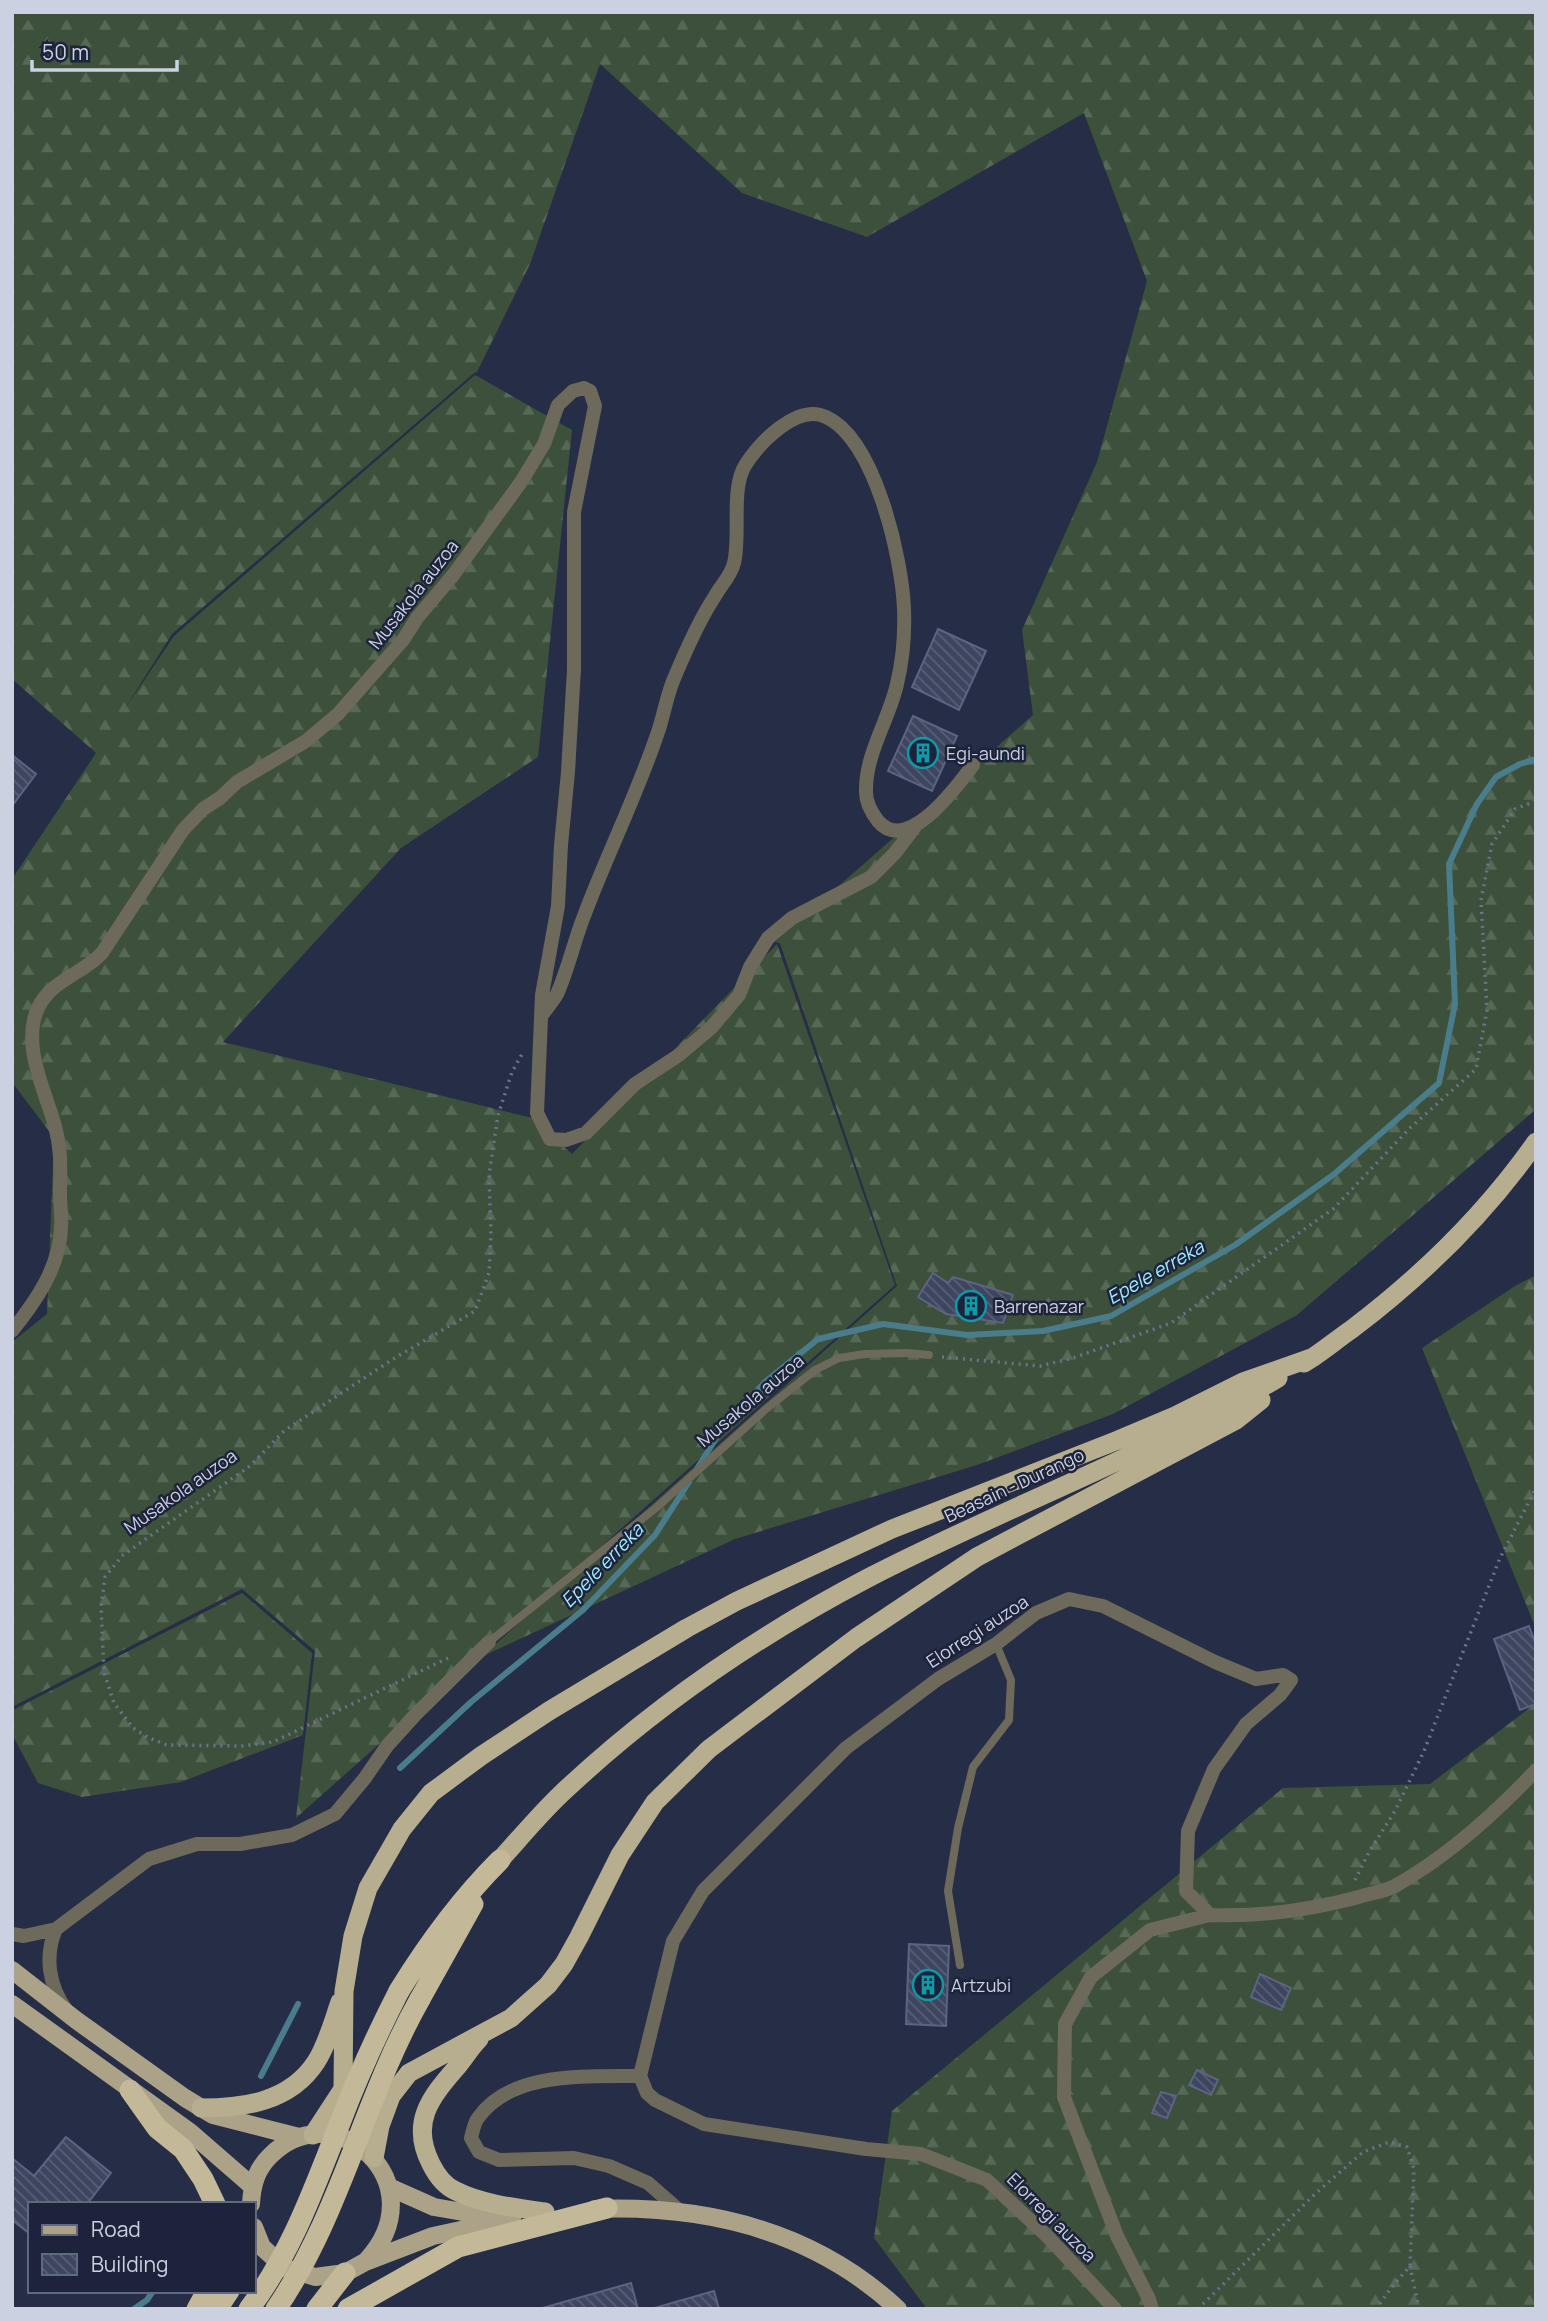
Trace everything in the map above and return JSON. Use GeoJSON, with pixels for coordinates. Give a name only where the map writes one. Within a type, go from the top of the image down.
{"type":"FeatureCollection","features":[{"type":"Feature","properties":{"kind":"highway","name":"Beasain - Durango"},"geometry":{"type":"LineString","coordinates":[[500,1860],[560,1795],[626,1737],[693,1685],[763,1638],[903,1560],[1190,1427],[1314,1357],[1391,1300],[1458,1236],[1518,1167],[1536,1142]]}},
{"type":"Feature","properties":{"kind":"highway"},"geometry":{"type":"LineString","coordinates":[[306,2136],[343,2088],[344,1991],[353,1936],[368,1888],[402,1829],[431,1793],[549,1711],[687,1628],[815,1563],[892,1529],[1130,1436],[1243,1382],[1314,1357]]}},
{"type":"Feature","properties":{"kind":"highway"},"geometry":{"type":"LineString","coordinates":[[374,2158],[380,2126],[390,2096],[409,2073],[511,2018],[548,1985],[574,1946],[620,1855],[655,1802],[709,1749],[856,1638],[977,1557],[1236,1420],[1314,1357]]}},
{"type":"Feature","properties":{"kind":"highway"},"geometry":{"type":"LineString","coordinates":[[249,2309],[266,2286],[299,2227],[375,2038],[399,1992],[448,1919],[472,1888],[500,1860]]}},
{"type":"Feature","properties":{"kind":"highway"},"geometry":{"type":"LineString","coordinates":[[276,2309],[307,2257],[333,2201],[385,2067],[420,1999],[500,1860]]}},
{"type":"Feature","properties":{"kind":"highway"},"geometry":{"type":"LineString","coordinates":[[201,2108],[255,2104],[279,2095],[297,2083],[317,2061],[344,1991]]}},
{"type":"Feature","properties":{"kind":"highway"},"geometry":{"type":"LineString","coordinates":[[482,2035],[439,2086],[425,2110],[423,2141],[428,2159],[438,2178],[456,2191],[506,2207],[545,2212]]}},
{"type":"Feature","properties":{"kind":"highway"},"geometry":{"type":"LineString","coordinates":[[130,2090],[157,2128],[183,2149],[192,2161],[214,2202]]}},
{"type":"Feature","properties":{"kind":"highway"},"geometry":{"type":"LineString","coordinates":[[348,2309],[458,2247],[607,2208]]}},
{"type":"Feature","properties":{"kind":"highway"},"geometry":{"type":"LineString","coordinates":[[317,2309],[345,2273]]}},
{"type":"Feature","properties":{"kind":"highway"},"geometry":{"type":"LineString","coordinates":[[197,2309],[206,2293]]}},
{"type":"Feature","properties":{"kind":"highway"},"geometry":{"type":"LineString","coordinates":[[217,2309],[228,2293]]}},
{"type":"Feature","properties":{"kind":"main road"},"geometry":{"type":"LineString","coordinates":[[12,1970],[71,2016],[213,2115],[306,2136],[336,2136],[357,2144],[374,2158],[390,2188],[392,2208],[388,2228],[379,2247],[365,2262]]}},
{"type":"Feature","properties":{"kind":"main road"},"geometry":{"type":"LineString","coordinates":[[12,2004],[190,2132],[251,2195],[262,2164],[278,2148],[306,2136]]}},
{"type":"Feature","properties":{"kind":"main road"},"geometry":{"type":"LineString","coordinates":[[12,2015],[85,2058]]}},
{"type":"Feature","properties":{"kind":"main road"},"geometry":{"type":"LineString","coordinates":[[390,2188],[434,2207],[463,2212],[545,2212],[607,2208],[680,2211],[746,2223],[800,2243],[845,2268],[898,2309]]}},
{"type":"Feature","properties":{"kind":"main road"},"geometry":{"type":"LineString","coordinates":[[256,2232],[262,2247],[285,2268],[314,2277],[345,2273],[365,2262],[433,2236],[545,2212]]}},
{"type":"Feature","properties":{"kind":"street","name":"Musakola auzoa"},"geometry":{"type":"LineString","coordinates":[[12,1331],[46,1283],[55,1258],[61,1228],[60,1147],[33,1048],[33,1020],[41,1003],[56,985],[102,953],[183,830],[203,809],[219,799],[237,782],[306,741],[358,693],[454,574],[521,482],[544,444],[558,405],[573,391],[584,388],[590,391],[595,406],[574,512],[574,669],[569,760],[558,906],[542,995],[537,1113],[550,1139],[566,1140],[586,1133],[635,1084],[679,1055],[711,1028],[739,995],[750,967],[768,938],[792,919],[871,877],[973,765]]}},
{"type":"Feature","properties":{"kind":"street","name":"Musakola auzoa"},"geometry":{"type":"LineString","coordinates":[[542,1015],[556,995],[584,914],[659,730],[676,673],[692,638],[734,563],[738,493],[743,467],[763,442],[802,415],[819,413],[840,423],[863,454],[888,521],[904,607],[903,647],[897,687],[870,762],[866,792],[868,806],[886,829],[896,831],[917,824]]}},
{"type":"Feature","properties":{"kind":"street","name":"Elorregi auzoa"},"geometry":{"type":"LineString","coordinates":[[1115,2309],[1048,2237],[987,2180],[921,2154],[866,2149],[705,2124],[655,2100],[647,2093],[640,2076],[673,1941],[703,1891],[846,1748],[938,1679],[996,1644],[1036,1613],[1069,1599],[1103,1606],[1215,1662],[1256,1679],[1283,1675],[1291,1680],[1280,1695],[1246,1724],[1214,1769],[1188,1831],[1186,1891],[1210,1914]]}},
{"type":"Feature","properties":{"kind":"street","name":"Musakola auzoa"},"geometry":{"type":"LineString","coordinates":[[57,1930],[149,1859],[197,1844],[240,1844],[292,1835],[335,1814],[394,1738],[489,1642]]}},
{"type":"Feature","properties":{"kind":"street","name":"Elorregi auzoa"},"geometry":{"type":"LineString","coordinates":[[1152,2309],[1117,2236],[1064,2097],[1065,2024],[1091,1977],[1150,1930],[1210,1914],[1248,1916],[1322,1907],[1392,1887],[1457,1844],[1504,1805],[1536,1770]]}},
{"type":"Feature","properties":{"kind":"street"},"geometry":{"type":"LineString","coordinates":[[12,1934],[24,1936],[57,1930]]}},
{"type":"Feature","properties":{"kind":"street"},"geometry":{"type":"LineString","coordinates":[[57,1930],[48,1956],[60,2002],[71,2016]]}},
{"type":"Feature","properties":{"kind":"street"},"geometry":{"type":"LineString","coordinates":[[640,2076],[554,2078],[517,2089],[491,2103],[476,2120],[471,2138],[479,2152],[499,2160],[574,2158],[609,2166],[648,2183],[680,2211]]}},
{"type":"Feature","properties":{"kind":"lane","name":"Musakola auzoa"},"geometry":{"type":"LineString","coordinates":[[489,1642],[657,1507],[717,1451],[815,1370],[839,1358],[876,1354],[929,1355]]}},
{"type":"Feature","properties":{"kind":"lane"},"geometry":{"type":"LineString","coordinates":[[960,1965],[948,1891],[957,1828],[973,1767],[1009,1720],[1011,1680],[996,1644]]}},
{"type":"Feature","properties":{"kind":"path"},"geometry":{"type":"LineString","coordinates":[[929,1355],[1040,1366],[1073,1358],[1171,1323],[1333,1209],[1410,1128],[1476,1069],[1487,1010],[1481,900],[1492,844],[1515,809],[1536,801]]}},
{"type":"Feature","properties":{"kind":"path","name":"Musakola auzoa"},"geometry":{"type":"LineString","coordinates":[[449,1657],[273,1742],[243,1746],[167,1745],[134,1728],[114,1703],[104,1672],[101,1606],[106,1577],[123,1555],[250,1466],[284,1431],[393,1359],[475,1311],[489,1273],[489,1175],[498,1115],[512,1072],[524,1049]]}},
{"type":"Feature","properties":{"kind":"path"},"geometry":{"type":"LineString","coordinates":[[1345,1900],[1369,1852],[1395,1811],[1424,1751],[1500,1558],[1536,1488]]}},
{"type":"Feature","properties":{"kind":"path"},"geometry":{"type":"LineString","coordinates":[[1198,2309],[1315,2194],[1363,2152],[1389,2142],[1407,2147],[1414,2169],[1410,2266],[1419,2309]]}},
{"type":"Feature","properties":{"kind":"path"},"geometry":{"type":"LineString","coordinates":[[1376,2309],[1410,2266]]}},
{"type":"Feature","properties":{"kind":"green space"},"geometry":{"type":"Polygon","coordinates":[[[12,12],[1536,12],[1534,1111],[1297,1315],[1113,1414],[977,1465],[735,1539],[481,1657],[897,1286],[780,943],[775,942],[1033,715],[1022,630],[1097,462],[1147,281],[1084,113],[867,237],[742,193],[600,64],[530,264],[477,372],[172,634],[124,710],[174,636],[475,375],[572,430],[538,757],[401,848],[223,1042],[532,1118],[572,1154],[777,944],[895,1285],[296,1818],[315,1651],[242,1589],[12,1707],[12,1342],[47,1314],[54,1138],[12,1082],[12,879],[96,753],[12,679],[12,12]]]}},
{"type":"Feature","properties":{"kind":"green space"},"geometry":{"type":"Polygon","coordinates":[[[1536,1275],[1536,1629],[1422,1348],[1536,1275]]]}},
{"type":"Feature","properties":{"kind":"green space"},"geometry":{"type":"Polygon","coordinates":[[[242,1593],[312,1653],[303,1735],[181,1782],[82,1797],[38,1783],[13,1736],[13,1710],[242,1593]]]}},
{"type":"Feature","properties":{"kind":"green space"},"geometry":{"type":"Polygon","coordinates":[[[1536,1703],[1536,2309],[927,2309],[874,2238],[892,2111],[1283,1788],[1430,1784],[1536,1703]]]}},
{"type":"Feature","properties":{"kind":"building"},"geometry":{"type":"Polygon","coordinates":[[[938,629],[986,651],[959,710],[912,687],[938,629]]]}},
{"type":"Feature","properties":{"kind":"building","name":"Egi-aundi"},"geometry":{"type":"Polygon","coordinates":[[[913,716],[957,736],[932,791],[888,771],[913,716]]]}},
{"type":"Feature","properties":{"kind":"building"},"geometry":{"type":"Polygon","coordinates":[[[12,755],[36,774],[12,806],[12,755]]]}},
{"type":"Feature","properties":{"kind":"building","name":"Barrenazar"},"geometry":{"type":"Polygon","coordinates":[[[933,1273],[948,1283],[953,1277],[1013,1295],[1003,1323],[946,1314],[918,1297],[933,1273]]]}},
{"type":"Feature","properties":{"kind":"building"},"geometry":{"type":"Polygon","coordinates":[[[1529,1626],[1536,1645],[1536,1704],[1520,1710],[1494,1639],[1529,1626]]]}},
{"type":"Feature","properties":{"kind":"building","name":"Artzubi"},"geometry":{"type":"Polygon","coordinates":[[[909,1944],[949,1946],[946,2026],[906,2024],[909,1944]]]}},
{"type":"Feature","properties":{"kind":"building"},"geometry":{"type":"Polygon","coordinates":[[[1260,1974],[1291,1988],[1281,2010],[1251,1997],[1260,1974]]]}},
{"type":"Feature","properties":{"kind":"building"},"geometry":{"type":"Polygon","coordinates":[[[1197,2070],[1218,2080],[1211,2095],[1189,2085],[1197,2070]]]}},
{"type":"Feature","properties":{"kind":"building"},"geometry":{"type":"Polygon","coordinates":[[[1161,2092],[1176,2096],[1167,2118],[1152,2113],[1161,2092]]]}},
{"type":"Feature","properties":{"kind":"building"},"geometry":{"type":"Polygon","coordinates":[[[66,2137],[111,2173],[89,2202],[28,2202],[28,2232],[12,2220],[12,2158],[34,2176],[66,2137]]]}},
{"type":"Feature","properties":{"kind":"building"},"geometry":{"type":"Polygon","coordinates":[[[631,2283],[638,2309],[539,2309],[631,2283]]]}},
{"type":"Feature","properties":{"kind":"building"},"geometry":{"type":"Polygon","coordinates":[[[714,2291],[719,2309],[651,2309],[714,2291]]]}},
{"type":"Feature","properties":{"kind":"waterway","name":"Epele erreka"},"geometry":{"type":"LineString","coordinates":[[698,1467],[720,1432],[765,1382],[818,1339],[883,1324],[967,1335],[1043,1331],[1111,1316],[1235,1245],[1333,1175],[1439,1083],[1455,1004],[1449,864],[1477,804],[1496,777],[1536,759]]}},
{"type":"Feature","properties":{"kind":"waterway","name":"Epele erreka"},"geometry":{"type":"LineString","coordinates":[[400,1768],[471,1702],[583,1610],[655,1535],[689,1482]]}},
{"type":"Feature","properties":{"kind":"waterway"},"geometry":{"type":"LineString","coordinates":[[261,2076],[298,2004]]}},
{"type":"Feature","properties":{"kind":"waterway","name":"Epele erreka"},"geometry":{"type":"LineString","coordinates":[[134,2309],[152,2293]]}},
{"type":"Feature","properties":{"kind":"place","name":"Egi-aundi"},"geometry":{"type":"Point","coordinates":[923,753]}},
{"type":"Feature","properties":{"kind":"place","name":"Barrenazar"},"geometry":{"type":"Point","coordinates":[971,1306]}},
{"type":"Feature","properties":{"kind":"place","name":"Artzubi"},"geometry":{"type":"Point","coordinates":[928,1985]}}]}
